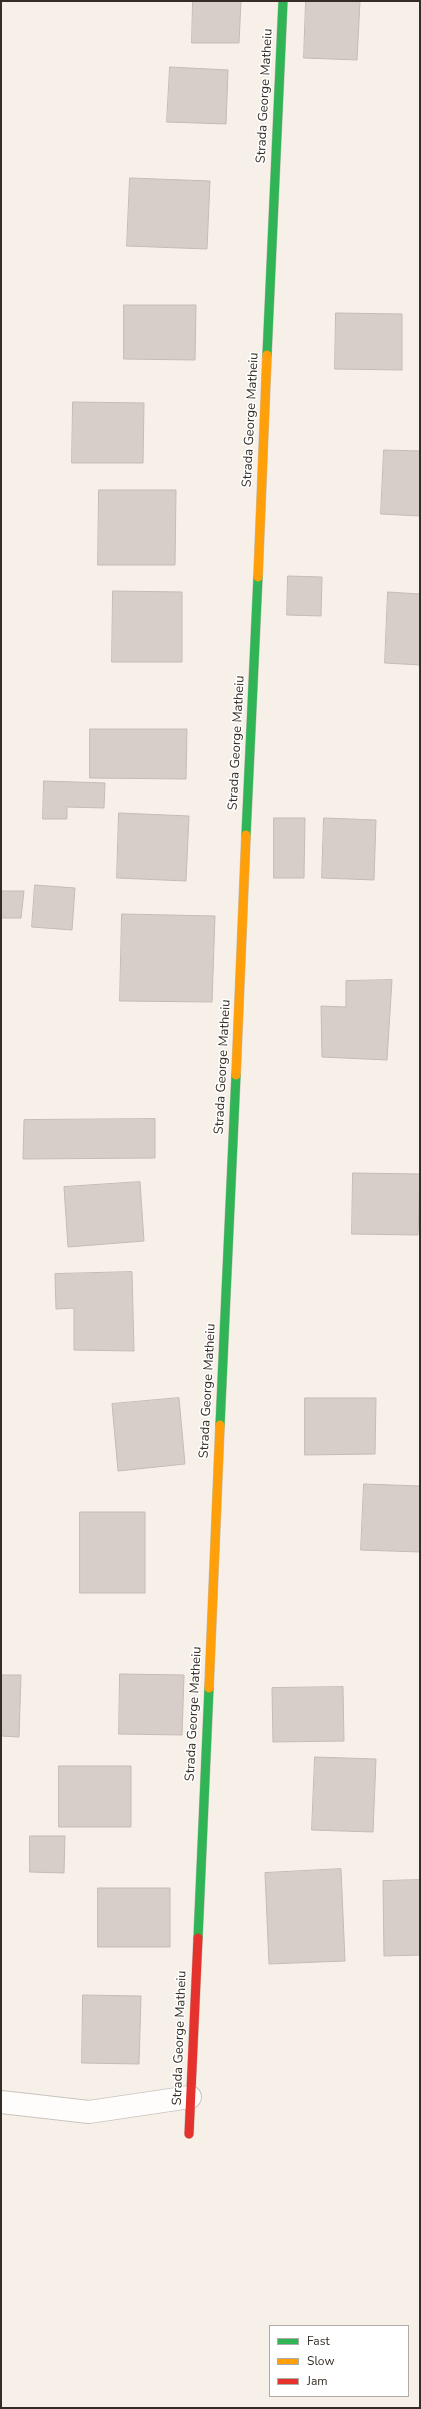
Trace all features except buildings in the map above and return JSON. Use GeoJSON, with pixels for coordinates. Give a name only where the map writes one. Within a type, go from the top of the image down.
{"type":"FeatureCollection","features":[{"type":"Feature","properties":{"kind":"street","name":"Strada George Matheiu"},"geometry":{"type":"LineString","coordinates":[[189,2134],[283,1]]}},
{"type":"Feature","properties":{"kind":"street"},"geometry":{"type":"LineString","coordinates":[[1,2102],[90,2112],[190,2097]]}},
{"type":"Feature","properties":{"kind":"traffic: fast"},"geometry":{"type":"LineString","coordinates":[[267,355],[283,1]]}},
{"type":"Feature","properties":{"kind":"traffic: fast"},"geometry":{"type":"LineString","coordinates":[[246,835],[258,577]]}},
{"type":"Feature","properties":{"kind":"traffic: fast"},"geometry":{"type":"LineString","coordinates":[[220,1425],[236,1075]]}},
{"type":"Feature","properties":{"kind":"traffic: fast"},"geometry":{"type":"LineString","coordinates":[[198,1938],[209,1688]]}},
{"type":"Feature","properties":{"kind":"traffic: slow"},"geometry":{"type":"LineString","coordinates":[[258,577],[267,355]]}},
{"type":"Feature","properties":{"kind":"traffic: slow"},"geometry":{"type":"LineString","coordinates":[[236,1075],[246,835]]}},
{"type":"Feature","properties":{"kind":"traffic: slow"},"geometry":{"type":"LineString","coordinates":[[209,1688],[220,1425]]}},
{"type":"Feature","properties":{"kind":"traffic: jam"},"geometry":{"type":"LineString","coordinates":[[189,2134],[198,1938]]}}]}
